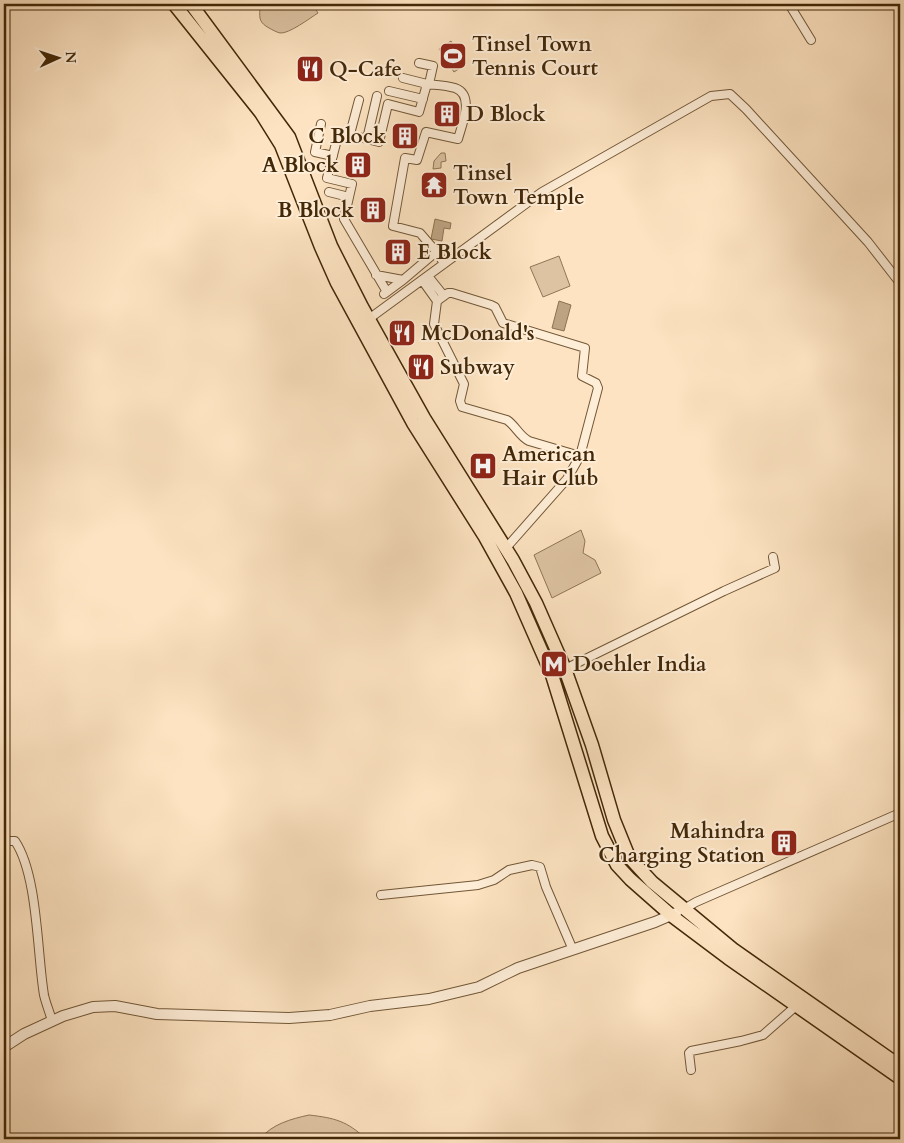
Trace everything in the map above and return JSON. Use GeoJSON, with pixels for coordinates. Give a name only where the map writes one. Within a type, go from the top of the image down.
{"type":"FeatureCollection","features":[{"type":"Feature","properties":{"kind":"main road"},"geometry":{"type":"LineString","coordinates":[[174,4],[260,113],[281,145],[324,255],[337,283],[364,322],[506,548],[536,603],[565,669],[592,746],[614,820],[629,857],[652,882],[734,950],[900,1066]]}},
{"type":"Feature","properties":{"kind":"main road"},"geometry":{"type":"LineString","coordinates":[[191,4],[289,136],[331,246],[364,322],[418,430],[503,566],[552,675],[602,836],[617,865],[672,916],[796,1006],[900,1078]]}},
{"type":"Feature","properties":{"kind":"main road"},"geometry":{"type":"LineString","coordinates":[[552,675],[565,669]]}},
{"type":"Feature","properties":{"kind":"street"},"geometry":{"type":"LineString","coordinates":[[789,4],[811,40]]}},
{"type":"Feature","properties":{"kind":"street"},"geometry":{"type":"LineString","coordinates":[[419,63],[433,66],[419,112],[388,104],[379,142],[339,132],[328,178],[352,184],[344,219],[385,293],[404,280],[436,252]]}},
{"type":"Feature","properties":{"kind":"street"},"geometry":{"type":"LineString","coordinates":[[403,78],[455,88],[462,92],[467,102],[458,138],[426,132],[418,160],[405,158],[393,226],[420,233],[444,264]]}},
{"type":"Feature","properties":{"kind":"street"},"geometry":{"type":"LineString","coordinates":[[390,91],[423,99]]}},
{"type":"Feature","properties":{"kind":"street"},"geometry":{"type":"LineString","coordinates":[[364,322],[542,192],[711,96],[730,94],[868,242],[900,283]]}},
{"type":"Feature","properties":{"kind":"street"},"geometry":{"type":"LineString","coordinates":[[367,139],[377,96]]}},
{"type":"Feature","properties":{"kind":"street"},"geometry":{"type":"LineString","coordinates":[[350,134],[359,100]]}},
{"type":"Feature","properties":{"kind":"street"},"geometry":{"type":"LineString","coordinates":[[321,124],[315,152],[333,156]]}},
{"type":"Feature","properties":{"kind":"street"},"geometry":{"type":"LineString","coordinates":[[329,192],[349,197]]}},
{"type":"Feature","properties":{"kind":"street"},"geometry":{"type":"LineString","coordinates":[[376,275],[404,280]]}},
{"type":"Feature","properties":{"kind":"street"},"geometry":{"type":"LineString","coordinates":[[425,278],[440,298],[434,324],[464,384],[460,401],[462,406],[511,422],[522,437],[529,441],[580,456]]}},
{"type":"Feature","properties":{"kind":"street"},"geometry":{"type":"LineString","coordinates":[[440,298],[452,293],[491,305],[506,324],[586,349],[582,376],[596,383],[598,388],[580,456],[566,479],[506,548]]}},
{"type":"Feature","properties":{"kind":"street"},"geometry":{"type":"LineString","coordinates":[[565,669],[775,568],[773,558]]}},
{"type":"Feature","properties":{"kind":"street"},"geometry":{"type":"LineString","coordinates":[[4,1047],[24,1034],[52,1021],[93,1007],[115,1006],[157,1014],[289,1018],[330,1015],[370,1006],[429,999],[479,987],[518,968],[672,916],[704,898],[900,813]]}},
{"type":"Feature","properties":{"kind":"street"},"geometry":{"type":"LineString","coordinates":[[4,841],[15,841],[21,849],[32,891],[44,997],[52,1021]]}},
{"type":"Feature","properties":{"kind":"street"},"geometry":{"type":"LineString","coordinates":[[381,894],[478,885],[494,880],[509,870],[532,865],[540,867],[546,887],[573,950]]}},
{"type":"Feature","properties":{"kind":"street"},"geometry":{"type":"LineString","coordinates":[[692,1070],[689,1053],[691,1051],[763,1035],[796,1006]]}},
{"type":"Feature","properties":{"kind":"shaded area"},"geometry":{"type":"Polygon","coordinates":[[[271,4],[312,4],[318,13],[294,28],[280,33],[266,26],[260,18],[260,9],[271,4]]]}},
{"type":"Feature","properties":{"kind":"shaded area","name":"Tinsel Town Tennis Court"},"geometry":{"type":"Polygon","coordinates":[[[451,41],[466,64],[454,72],[439,49],[451,41]]]}},
{"type":"Feature","properties":{"kind":"shaded area"},"geometry":{"type":"Polygon","coordinates":[[[441,153],[445,153],[446,161],[441,162],[441,168],[433,169],[434,161],[441,153]]]}},
{"type":"Feature","properties":{"kind":"shaded area"},"geometry":{"type":"Polygon","coordinates":[[[435,219],[451,223],[450,229],[444,228],[442,241],[431,239],[435,219]]]}},
{"type":"Feature","properties":{"kind":"shaded area"},"geometry":{"type":"Polygon","coordinates":[[[559,256],[570,286],[543,297],[530,267],[559,256]]]}},
{"type":"Feature","properties":{"kind":"shaded area"},"geometry":{"type":"Polygon","coordinates":[[[559,301],[571,305],[564,331],[552,328],[559,301]]]}},
{"type":"Feature","properties":{"kind":"shaded area"},"geometry":{"type":"Polygon","coordinates":[[[581,530],[585,541],[583,553],[595,560],[601,573],[552,598],[534,555],[581,530]]]}},
{"type":"Feature","properties":{"kind":"shaded area"},"geometry":{"type":"Polygon","coordinates":[[[309,1115],[340,1121],[353,1128],[366,1139],[260,1139],[276,1126],[289,1120],[309,1115]]]}},
{"type":"Feature","properties":{"kind":"place","name":"Tinsel Town Tennis Court"},"geometry":{"type":"Point","coordinates":[453,56]}},
{"type":"Feature","properties":{"kind":"place","name":"Q-Cafe"},"geometry":{"type":"Point","coordinates":[310,69]}},
{"type":"Feature","properties":{"kind":"place","name":"D Block"},"geometry":{"type":"Point","coordinates":[447,114]}},
{"type":"Feature","properties":{"kind":"place","name":"C Block"},"geometry":{"type":"Point","coordinates":[405,136]}},
{"type":"Feature","properties":{"kind":"place","name":"A Block"},"geometry":{"type":"Point","coordinates":[358,165]}},
{"type":"Feature","properties":{"kind":"place","name":"Tinsel Town Temple"},"geometry":{"type":"Point","coordinates":[434,185]}},
{"type":"Feature","properties":{"kind":"place","name":"B Block"},"geometry":{"type":"Point","coordinates":[373,210]}},
{"type":"Feature","properties":{"kind":"place","name":"E Block"},"geometry":{"type":"Point","coordinates":[398,252]}},
{"type":"Feature","properties":{"kind":"place","name":"McDonald's"},"geometry":{"type":"Point","coordinates":[402,333]}},
{"type":"Feature","properties":{"kind":"place","name":"Subway"},"geometry":{"type":"Point","coordinates":[421,367]}},
{"type":"Feature","properties":{"kind":"place","name":"American Hair Club"},"geometry":{"type":"Point","coordinates":[483,466]}},
{"type":"Feature","properties":{"kind":"place","name":"Doehler India"},"geometry":{"type":"Point","coordinates":[554,664]}},
{"type":"Feature","properties":{"kind":"place","name":"Mahindra Charging Station"},"geometry":{"type":"Point","coordinates":[784,843]}}]}
